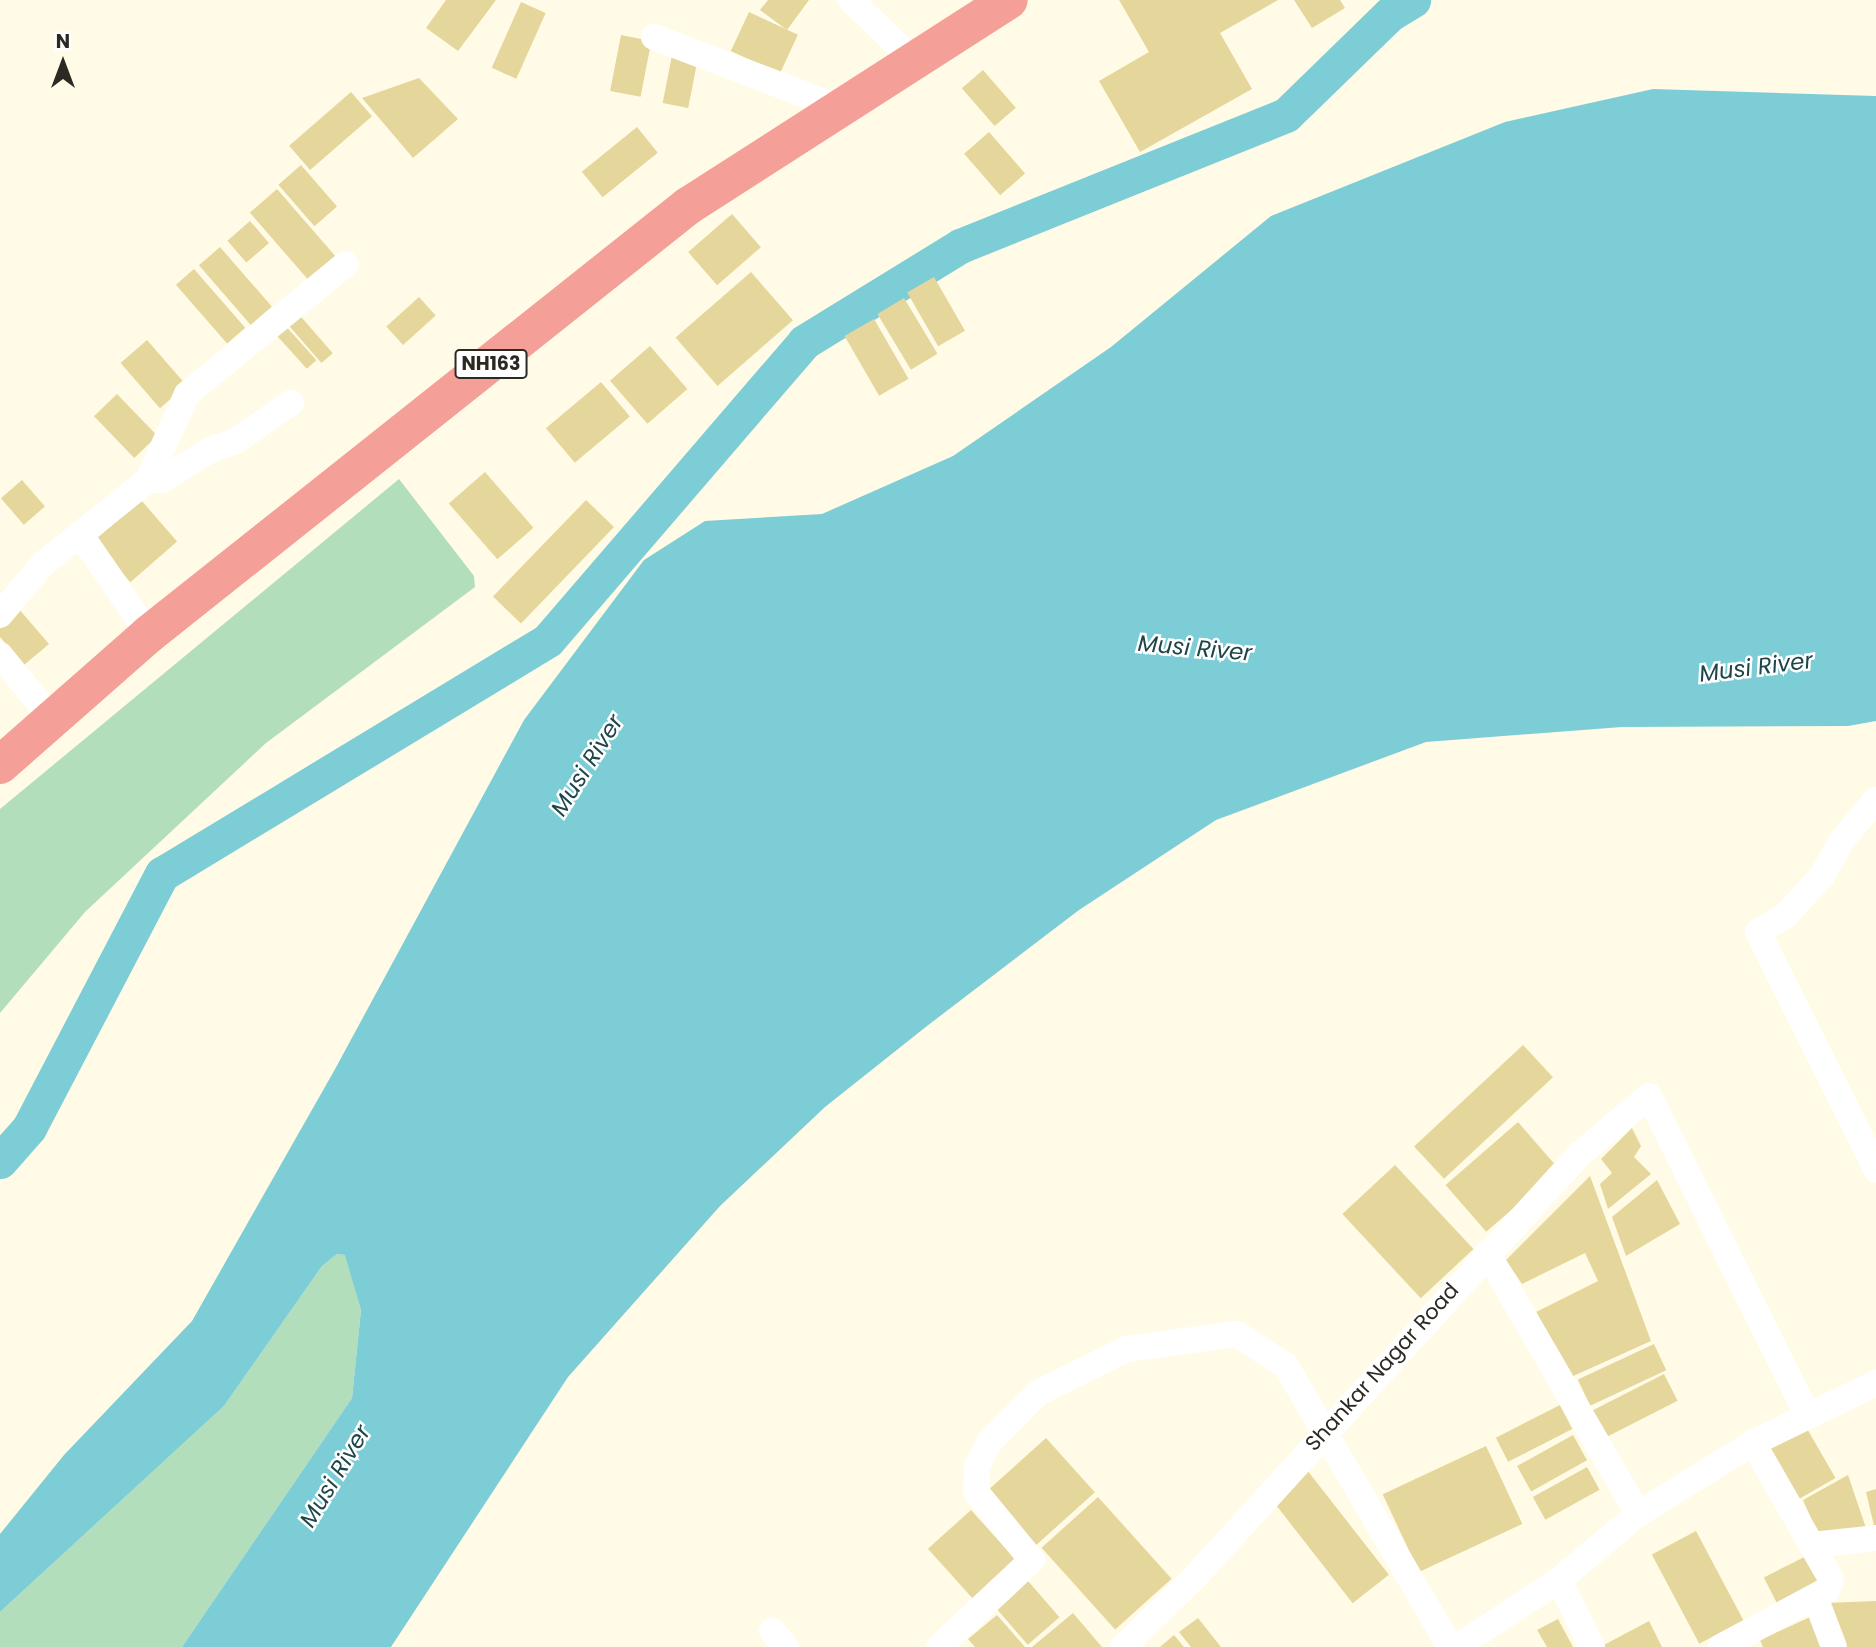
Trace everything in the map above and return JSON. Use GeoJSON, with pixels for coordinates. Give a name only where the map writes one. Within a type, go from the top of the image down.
{"type":"FeatureCollection","features":[{"type":"Feature","properties":{"kind":"highway","name":"NH163"},"geometry":{"type":"LineString","coordinates":[[0,765],[149,634],[688,206],[1009,0]]}},
{"type":"Feature","properties":{"kind":"street"},"geometry":{"type":"LineString","coordinates":[[851,0],[914,61]]}},
{"type":"Feature","properties":{"kind":"street"},"geometry":{"type":"LineString","coordinates":[[654,37],[840,108]]}},
{"type":"Feature","properties":{"kind":"street"},"geometry":{"type":"LineString","coordinates":[[0,615],[43,564],[148,480],[187,394],[346,264]]}},
{"type":"Feature","properties":{"kind":"street"},"geometry":{"type":"LineString","coordinates":[[148,480],[162,480],[212,449],[234,442],[291,403]]}},
{"type":"Feature","properties":{"kind":"street"},"geometry":{"type":"LineString","coordinates":[[80,534],[149,634]]}},
{"type":"Feature","properties":{"kind":"street"},"geometry":{"type":"LineString","coordinates":[[0,655],[53,720]]}},
{"type":"Feature","properties":{"kind":"street"},"geometry":{"type":"LineString","coordinates":[[1876,800],[1842,840],[1822,876],[1785,916],[1758,932],[1876,1169]]}},
{"type":"Feature","properties":{"kind":"street","name":"Shankar Nagar Road"},"geometry":{"type":"LineString","coordinates":[[1124,1647],[1196,1576],[1325,1429],[1580,1154],[1649,1096],[1808,1414]]}},
{"type":"Feature","properties":{"kind":"street"},"geometry":{"type":"LineString","coordinates":[[1487,1252],[1638,1514]]}},
{"type":"Feature","properties":{"kind":"street"},"geometry":{"type":"LineString","coordinates":[[939,1647],[1032,1560],[976,1492],[977,1466],[990,1441],[1038,1393],[1127,1349],[1237,1334],[1286,1366],[1450,1647]]}},
{"type":"Feature","properties":{"kind":"street"},"geometry":{"type":"LineString","coordinates":[[1457,1647],[1559,1580],[1638,1514],[1753,1443],[1876,1383]]}},
{"type":"Feature","properties":{"kind":"street"},"geometry":{"type":"LineString","coordinates":[[1721,1647],[1827,1590],[1830,1577],[1753,1443]]}},
{"type":"Feature","properties":{"kind":"street"},"geometry":{"type":"LineString","coordinates":[[1812,1545],[1876,1538]]}},
{"type":"Feature","properties":{"kind":"street"},"geometry":{"type":"LineString","coordinates":[[1559,1580],[1592,1647]]}},
{"type":"Feature","properties":{"kind":"street"},"geometry":{"type":"LineString","coordinates":[[1815,1597],[1834,1647]]}},
{"type":"Feature","properties":{"kind":"green space"},"geometry":{"type":"Polygon","coordinates":[[[399,479],[474,576],[475,587],[266,743],[85,912],[0,1013],[0,809],[399,479]]]}},
{"type":"Feature","properties":{"kind":"green space"},"geometry":{"type":"Polygon","coordinates":[[[337,1254],[346,1255],[361,1310],[352,1398],[182,1647],[0,1647],[0,1612],[224,1406],[322,1266],[337,1254]]]}},
{"type":"Feature","properties":{"kind":"water","name":"Musi River"},"geometry":{"type":"Polygon","coordinates":[[[1653,89],[1876,96],[1876,721],[1848,726],[1622,727],[1426,742],[1216,820],[1079,910],[927,1026],[825,1107],[720,1206],[568,1377],[391,1647],[182,1647],[352,1398],[361,1310],[345,1255],[337,1254],[322,1266],[224,1406],[0,1612],[0,1534],[64,1455],[192,1321],[334,1071],[524,720],[644,560],[705,521],[822,514],[953,456],[1111,347],[1271,216],[1505,122],[1653,89]]]}},
{"type":"Feature","properties":{"kind":"building"},"geometry":{"type":"Polygon","coordinates":[[[446,0],[496,0],[458,51],[426,28],[446,0]]]}},
{"type":"Feature","properties":{"kind":"building"},"geometry":{"type":"Polygon","coordinates":[[[768,0],[809,0],[787,30],[760,10],[768,0]]]}},
{"type":"Feature","properties":{"kind":"building"},"geometry":{"type":"Polygon","coordinates":[[[1119,0],[1278,0],[1220,33],[1252,89],[1140,152],[1099,81],[1149,52],[1119,0]]]}},
{"type":"Feature","properties":{"kind":"building"},"geometry":{"type":"Polygon","coordinates":[[[1294,0],[1340,0],[1345,8],[1312,28],[1294,0]]]}},
{"type":"Feature","properties":{"kind":"building"},"geometry":{"type":"Polygon","coordinates":[[[521,2],[546,13],[516,79],[492,68],[521,2]]]}},
{"type":"Feature","properties":{"kind":"building"},"geometry":{"type":"Polygon","coordinates":[[[749,12],[798,35],[780,74],[731,51],[749,12]]]}},
{"type":"Feature","properties":{"kind":"building"},"geometry":{"type":"Polygon","coordinates":[[[621,35],[651,41],[641,97],[610,91],[621,35]]]}},
{"type":"Feature","properties":{"kind":"building"},"geometry":{"type":"Polygon","coordinates":[[[673,50],[699,55],[688,108],[663,103],[673,50]]]}},
{"type":"Feature","properties":{"kind":"building"},"geometry":{"type":"Polygon","coordinates":[[[983,70],[1016,108],[995,126],[962,88],[983,70]]]}},
{"type":"Feature","properties":{"kind":"building"},"geometry":{"type":"Polygon","coordinates":[[[419,78],[458,119],[413,158],[362,98],[419,78]]]}},
{"type":"Feature","properties":{"kind":"building"},"geometry":{"type":"Polygon","coordinates":[[[351,92],[372,116],[310,170],[289,146],[351,92]]]}},
{"type":"Feature","properties":{"kind":"building"},"geometry":{"type":"Polygon","coordinates":[[[637,127],[658,153],[603,197],[582,172],[637,127]]]}},
{"type":"Feature","properties":{"kind":"building"},"geometry":{"type":"Polygon","coordinates":[[[989,132],[1025,174],[1000,195],[964,154],[989,132]]]}},
{"type":"Feature","properties":{"kind":"building"},"geometry":{"type":"Polygon","coordinates":[[[301,165],[337,207],[314,226],[278,185],[301,165]]]}},
{"type":"Feature","properties":{"kind":"building"},"geometry":{"type":"Polygon","coordinates":[[[277,189],[337,258],[310,281],[250,213],[277,189]]]}},
{"type":"Feature","properties":{"kind":"building"},"geometry":{"type":"Polygon","coordinates":[[[732,214],[761,247],[717,285],[688,252],[732,214]]]}},
{"type":"Feature","properties":{"kind":"building"},"geometry":{"type":"Polygon","coordinates":[[[250,221],[269,243],[246,263],[227,241],[250,221]]]}},
{"type":"Feature","properties":{"kind":"building"},"geometry":{"type":"Polygon","coordinates":[[[220,247],[272,307],[251,325],[199,265],[220,247]]]}},
{"type":"Feature","properties":{"kind":"building"},"geometry":{"type":"Polygon","coordinates":[[[194,269],[245,328],[227,344],[176,285],[194,269]]]}},
{"type":"Feature","properties":{"kind":"building"},"geometry":{"type":"Polygon","coordinates":[[[751,272],[793,320],[718,386],[676,338],[751,272]]]}},
{"type":"Feature","properties":{"kind":"building"},"geometry":{"type":"Polygon","coordinates":[[[934,277],[965,331],[938,346],[907,292],[934,277]]]}},
{"type":"Feature","properties":{"kind":"building"},"geometry":{"type":"Polygon","coordinates":[[[419,297],[436,316],[403,345],[386,326],[419,297]]]}},
{"type":"Feature","properties":{"kind":"building"},"geometry":{"type":"Polygon","coordinates":[[[904,298],[937,354],[911,370],[877,314],[904,298]]]}},
{"type":"Feature","properties":{"kind":"building"},"geometry":{"type":"Polygon","coordinates":[[[296,311],[333,353],[321,363],[285,321],[296,311]]]}},
{"type":"Feature","properties":{"kind":"building"},"geometry":{"type":"Polygon","coordinates":[[[874,319],[908,379],[879,396],[845,336],[874,319]]]}},
{"type":"Feature","properties":{"kind":"building"},"geometry":{"type":"Polygon","coordinates":[[[283,323],[316,360],[307,369],[273,332],[283,323]]]}},
{"type":"Feature","properties":{"kind":"building"},"geometry":{"type":"Polygon","coordinates":[[[147,340],[186,385],[160,408],[121,363],[147,340]]]}},
{"type":"Feature","properties":{"kind":"building"},"geometry":{"type":"Polygon","coordinates":[[[650,346],[687,389],[647,424],[610,381],[650,346]]]}},
{"type":"Feature","properties":{"kind":"building"},"geometry":{"type":"Polygon","coordinates":[[[601,382],[630,416],[575,463],[546,428],[601,382]]]}},
{"type":"Feature","properties":{"kind":"building"},"geometry":{"type":"Polygon","coordinates":[[[117,394],[157,436],[134,458],[94,416],[117,394]]]}},
{"type":"Feature","properties":{"kind":"building"},"geometry":{"type":"Polygon","coordinates":[[[485,472],[534,528],[497,559],[449,503],[485,472]]]}},
{"type":"Feature","properties":{"kind":"building"},"geometry":{"type":"Polygon","coordinates":[[[22,480],[45,506],[24,525],[1,498],[22,480]]]}},
{"type":"Feature","properties":{"kind":"building"},"geometry":{"type":"Polygon","coordinates":[[[141,500],[177,542],[130,582],[94,541],[141,500]]]}},
{"type":"Feature","properties":{"kind":"building"},"geometry":{"type":"Polygon","coordinates":[[[586,500],[614,527],[521,623],[493,596],[586,500]]]}},
{"type":"Feature","properties":{"kind":"building"},"geometry":{"type":"Polygon","coordinates":[[[18,608],[49,644],[24,665],[0,637],[0,624],[18,608]]]}},
{"type":"Feature","properties":{"kind":"building"},"geometry":{"type":"Polygon","coordinates":[[[1523,1045],[1553,1077],[1444,1179],[1414,1147],[1523,1045]]]}},
{"type":"Feature","properties":{"kind":"building"},"geometry":{"type":"Polygon","coordinates":[[[1518,1122],[1559,1169],[1486,1232],[1446,1185],[1518,1122]]]}},
{"type":"Feature","properties":{"kind":"building"},"geometry":{"type":"Polygon","coordinates":[[[1632,1128],[1641,1146],[1634,1157],[1651,1174],[1608,1209],[1600,1184],[1612,1173],[1601,1159],[1632,1128]]]}},
{"type":"Feature","properties":{"kind":"building"},"geometry":{"type":"Polygon","coordinates":[[[1395,1165],[1473,1249],[1421,1298],[1342,1214],[1395,1165]]]}},
{"type":"Feature","properties":{"kind":"building"},"geometry":{"type":"Polygon","coordinates":[[[1590,1176],[1651,1341],[1571,1377],[1536,1312],[1598,1281],[1585,1253],[1522,1284],[1506,1260],[1590,1176]]]}},
{"type":"Feature","properties":{"kind":"building"},"geometry":{"type":"Polygon","coordinates":[[[1657,1180],[1680,1224],[1626,1256],[1612,1217],[1657,1180]]]}},
{"type":"Feature","properties":{"kind":"building"},"geometry":{"type":"Polygon","coordinates":[[[1654,1344],[1666,1370],[1590,1406],[1578,1379],[1654,1344]]]}},
{"type":"Feature","properties":{"kind":"building"},"geometry":{"type":"Polygon","coordinates":[[[1664,1374],[1678,1401],[1605,1438],[1591,1411],[1664,1374]]]}},
{"type":"Feature","properties":{"kind":"building"},"geometry":{"type":"Polygon","coordinates":[[[1560,1405],[1572,1429],[1508,1462],[1496,1438],[1560,1405]]]}},
{"type":"Feature","properties":{"kind":"building"},"geometry":{"type":"Polygon","coordinates":[[[1802,1420],[1836,1478],[1799,1499],[1766,1441],[1802,1420]]]}},
{"type":"Feature","properties":{"kind":"building"},"geometry":{"type":"Polygon","coordinates":[[[1573,1435],[1587,1460],[1531,1491],[1517,1466],[1573,1435]]]}},
{"type":"Feature","properties":{"kind":"building"},"geometry":{"type":"Polygon","coordinates":[[[1046,1438],[1095,1492],[1033,1548],[984,1494],[1046,1438]]]}},
{"type":"Feature","properties":{"kind":"building"},"geometry":{"type":"Polygon","coordinates":[[[1486,1446],[1522,1524],[1419,1572],[1383,1494],[1486,1446]]]}},
{"type":"Feature","properties":{"kind":"building"},"geometry":{"type":"Polygon","coordinates":[[[1587,1467],[1600,1490],[1545,1520],[1533,1497],[1587,1467]]]}},
{"type":"Feature","properties":{"kind":"building"},"geometry":{"type":"Polygon","coordinates":[[[1307,1470],[1389,1575],[1353,1603],[1271,1498],[1307,1470]]]}},
{"type":"Feature","properties":{"kind":"building"},"geometry":{"type":"Polygon","coordinates":[[[1848,1475],[1868,1534],[1821,1541],[1803,1500],[1848,1475]]]}},
{"type":"Feature","properties":{"kind":"building"},"geometry":{"type":"Polygon","coordinates":[[[1876,1489],[1876,1530],[1875,1530],[1866,1492],[1876,1489]]]}},
{"type":"Feature","properties":{"kind":"building"},"geometry":{"type":"Polygon","coordinates":[[[1098,1497],[1172,1579],[1115,1630],[1042,1548],[1098,1497]]]}},
{"type":"Feature","properties":{"kind":"building"},"geometry":{"type":"Polygon","coordinates":[[[971,1510],[1018,1562],[975,1601],[928,1549],[971,1510]]]}},
{"type":"Feature","properties":{"kind":"building"},"geometry":{"type":"Polygon","coordinates":[[[1696,1531],[1743,1620],[1699,1644],[1652,1554],[1696,1531]]]}},
{"type":"Feature","properties":{"kind":"building"},"geometry":{"type":"Polygon","coordinates":[[[1812,1553],[1827,1582],[1779,1607],[1764,1578],[1812,1553]]]}},
{"type":"Feature","properties":{"kind":"building"},"geometry":{"type":"Polygon","coordinates":[[[1028,1581],[1059,1617],[1028,1645],[996,1609],[1028,1581]]]}},
{"type":"Feature","properties":{"kind":"building"},"geometry":{"type":"Polygon","coordinates":[[[1876,1601],[1876,1647],[1844,1647],[1826,1603],[1876,1601]]]}},
{"type":"Feature","properties":{"kind":"building"},"geometry":{"type":"Polygon","coordinates":[[[1073,1613],[1102,1647],[1032,1647],[1073,1613]]]}},
{"type":"Feature","properties":{"kind":"building"},"geometry":{"type":"Polygon","coordinates":[[[997,1615],[1025,1647],[975,1647],[968,1639],[997,1615]]]}},
{"type":"Feature","properties":{"kind":"building"},"geometry":{"type":"Polygon","coordinates":[[[1810,1617],[1824,1647],[1763,1647],[1760,1640],[1810,1617]]]}},
{"type":"Feature","properties":{"kind":"building"},"geometry":{"type":"Polygon","coordinates":[[[1198,1618],[1221,1647],[1191,1647],[1179,1632],[1198,1618]]]}},
{"type":"Feature","properties":{"kind":"building"},"geometry":{"type":"Polygon","coordinates":[[[1558,1619],[1573,1647],[1547,1647],[1537,1630],[1558,1619]]]}},
{"type":"Feature","properties":{"kind":"building"},"geometry":{"type":"Polygon","coordinates":[[[1649,1621],[1662,1647],[1600,1647],[1649,1621]]]}},
{"type":"Feature","properties":{"kind":"building"},"geometry":{"type":"Polygon","coordinates":[[[1174,1635],[1184,1647],[1160,1647],[1174,1635]]]}},
{"type":"Feature","properties":{"kind":"waterway"},"geometry":{"type":"LineString","coordinates":[[0,1161],[29,1128],[162,874],[548,640],[804,342],[960,246],[1286,115],[1390,14],[1413,0]]}}]}
